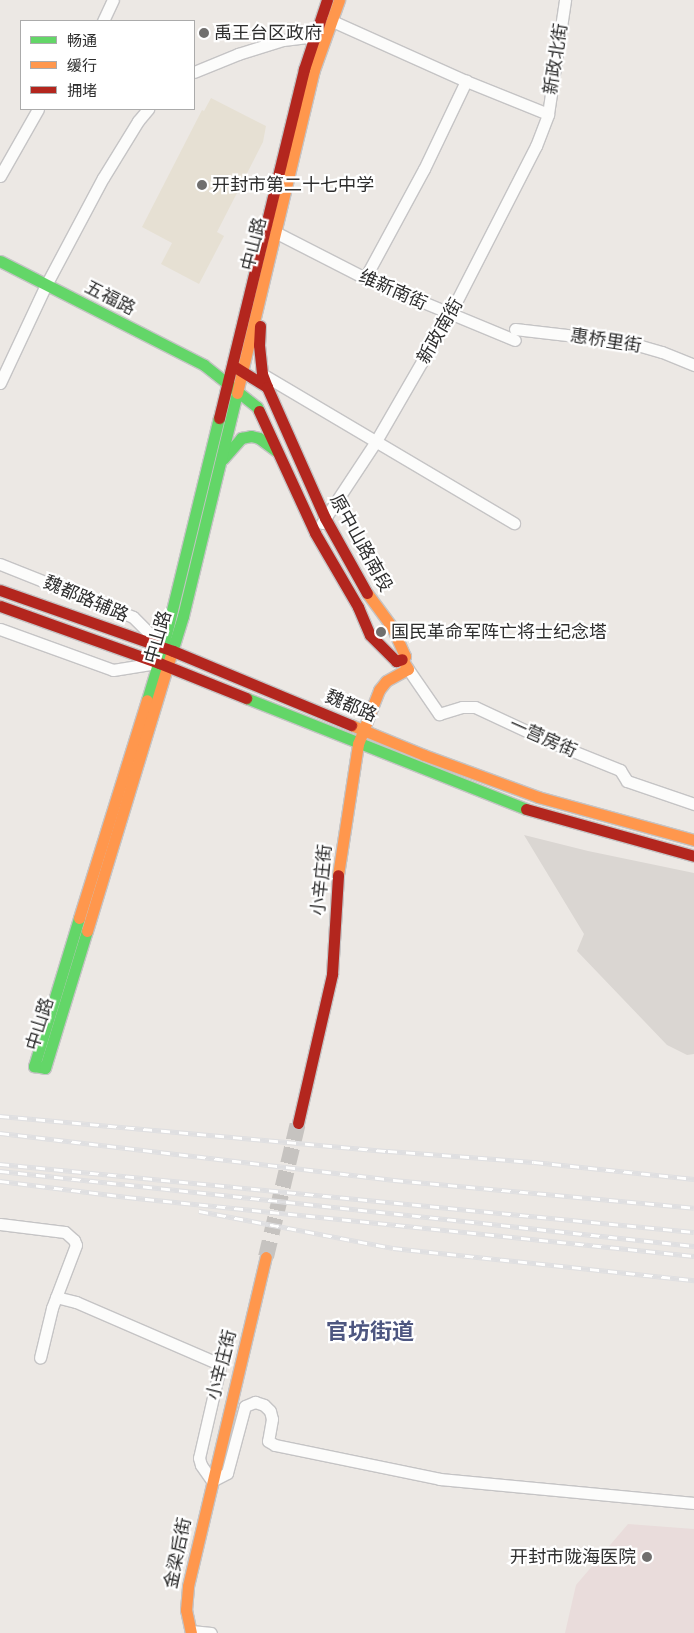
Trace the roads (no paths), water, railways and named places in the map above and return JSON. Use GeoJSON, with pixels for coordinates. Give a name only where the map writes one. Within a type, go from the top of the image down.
{"type":"FeatureCollection","features":[{"type":"Feature","properties":{"kind":"main road","name":"中山路"},"geometry":{"type":"LineString","coordinates":[[168,649],[231,365],[314,36],[327,0]]}},
{"type":"Feature","properties":{"kind":"main road","name":"中山路"},"geometry":{"type":"LineString","coordinates":[[163,665],[44,1068],[34,1066],[168,649],[238,392],[274,232],[314,70],[330,20],[339,0]]}},
{"type":"Feature","properties":{"kind":"main road","name":"五福路"},"geometry":{"type":"LineString","coordinates":[[0,261],[204,365]]}},
{"type":"Feature","properties":{"kind":"main road","name":"原中山路南段"},"geometry":{"type":"LineString","coordinates":[[204,365],[257,408],[266,423],[276,451],[315,532],[358,607],[370,634],[396,661],[402,659],[405,656],[392,627],[371,601],[325,518],[262,374],[259,345],[262,286]]}},
{"type":"Feature","properties":{"kind":"main road"},"geometry":{"type":"LineString","coordinates":[[204,365],[231,365],[267,387]]}},
{"type":"Feature","properties":{"kind":"main road"},"geometry":{"type":"LineString","coordinates":[[220,462],[241,438],[259,438],[276,451]]}},
{"type":"Feature","properties":{"kind":"main road","name":"魏都路"},"geometry":{"type":"LineString","coordinates":[[0,590],[168,649],[424,755],[538,797],[694,840]]}},
{"type":"Feature","properties":{"kind":"main road","name":"魏都路"},"geometry":{"type":"LineString","coordinates":[[0,606],[163,665],[535,813],[694,856]]}},
{"type":"Feature","properties":{"kind":"main road"},"geometry":{"type":"LineString","coordinates":[[402,659],[408,669]]}},
{"type":"Feature","properties":{"kind":"main road","name":"小辛庄街"},"geometry":{"type":"LineString","coordinates":[[298,1123],[332,974],[336,887],[358,744],[379,690],[386,681],[408,669]]}},
{"type":"Feature","properties":{"kind":"main road","name":"小辛庄街"},"geometry":{"type":"LineString","coordinates":[[212,1481],[266,1257]]}},
{"type":"Feature","properties":{"kind":"main road","name":"金梁后街"},"geometry":{"type":"LineString","coordinates":[[191,1632],[186,1610],[188,1586],[212,1481]]}},
{"type":"Feature","properties":{"kind":"street"},"geometry":{"type":"LineString","coordinates":[[103,20],[113,0]]}},
{"type":"Feature","properties":{"kind":"street","name":"新政北街"},"geometry":{"type":"LineString","coordinates":[[547,116],[565,0]]}},
{"type":"Feature","properties":{"kind":"street"},"geometry":{"type":"LineString","coordinates":[[330,20],[547,116]]}},
{"type":"Feature","properties":{"kind":"street"},"geometry":{"type":"LineString","coordinates":[[195,72],[238,54],[284,40],[314,36]]}},
{"type":"Feature","properties":{"kind":"street"},"geometry":{"type":"LineString","coordinates":[[365,278],[424,169],[466,81]]}},
{"type":"Feature","properties":{"kind":"street"},"geometry":{"type":"LineString","coordinates":[[0,176],[37,110]]}},
{"type":"Feature","properties":{"kind":"street"},"geometry":{"type":"LineString","coordinates":[[0,383],[46,285],[103,178],[138,121],[147,110]]}},
{"type":"Feature","properties":{"kind":"street","name":"新政南街"},"geometry":{"type":"LineString","coordinates":[[315,532],[376,441],[449,314],[505,209],[536,146],[547,116]]}},
{"type":"Feature","properties":{"kind":"street","name":"维新南街"},"geometry":{"type":"LineString","coordinates":[[274,232],[365,278],[449,314],[515,335]]}},
{"type":"Feature","properties":{"kind":"street","name":"惠桥里街"},"geometry":{"type":"LineString","coordinates":[[515,335],[627,342],[662,352],[694,365]]}},
{"type":"Feature","properties":{"kind":"street"},"geometry":{"type":"LineString","coordinates":[[262,374],[514,523]]}},
{"type":"Feature","properties":{"kind":"street","name":"魏都路辅路"},"geometry":{"type":"LineString","coordinates":[[0,564],[133,617],[168,649]]}},
{"type":"Feature","properties":{"kind":"street"},"geometry":{"type":"LineString","coordinates":[[0,629],[113,670],[163,665]]}},
{"type":"Feature","properties":{"kind":"street","name":"一营房街"},"geometry":{"type":"LineString","coordinates":[[408,669],[439,714],[462,707],[475,707],[548,741],[620,770],[627,781],[694,804]]}},
{"type":"Feature","properties":{"kind":"street"},"geometry":{"type":"LineString","coordinates":[[0,1224],[65,1232],[74,1240],[76,1245],[56,1297],[40,1358]]}},
{"type":"Feature","properties":{"kind":"street"},"geometry":{"type":"LineString","coordinates":[[56,1297],[76,1302],[217,1363],[220,1367],[199,1458],[201,1465],[212,1481],[227,1473],[245,1406],[255,1402],[264,1405],[270,1411],[272,1419],[268,1439],[275,1445],[440,1479],[694,1503]]}},
{"type":"Feature","properties":{"kind":"street"},"geometry":{"type":"LineString","coordinates":[[191,1632],[210,1633]]}},
{"type":"Feature","properties":{"kind":"tunnel"},"geometry":{"type":"LineString","coordinates":[[266,1257],[298,1123]]}},
{"type":"Feature","properties":{"kind":"railway"},"geometry":{"type":"LineString","coordinates":[[0,1116],[388,1151],[534,1162],[694,1179]]}},
{"type":"Feature","properties":{"kind":"railway"},"geometry":{"type":"LineString","coordinates":[[0,1133],[394,1180],[694,1208]]}},
{"type":"Feature","properties":{"kind":"railway"},"geometry":{"type":"LineString","coordinates":[[0,1164],[694,1232]]}},
{"type":"Feature","properties":{"kind":"railway"},"geometry":{"type":"LineString","coordinates":[[0,1171],[694,1246]]}},
{"type":"Feature","properties":{"kind":"railway"},"geometry":{"type":"LineString","coordinates":[[0,1181],[127,1197],[694,1256]]}},
{"type":"Feature","properties":{"kind":"railway"},"geometry":{"type":"LineString","coordinates":[[199,1211],[393,1248],[694,1280]]}},
{"type":"Feature","properties":{"kind":"place","name":"禹王台区政府"},"geometry":{"type":"Point","coordinates":[204,33]}},
{"type":"Feature","properties":{"kind":"place","name":"开封市第二十七中学"},"geometry":{"type":"Point","coordinates":[202,185]}},
{"type":"Feature","properties":{"kind":"place","name":"国民革命军阵亡将士纪念塔"},"geometry":{"type":"Point","coordinates":[381,632]}},
{"type":"Feature","properties":{"kind":"place","name":"开封市陇海医院"},"geometry":{"type":"Point","coordinates":[647,1557]}},
{"type":"Feature","properties":{"kind":"district","name":"官坊街道"},"geometry":{"type":"Point","coordinates":[370,1331]}}]}
